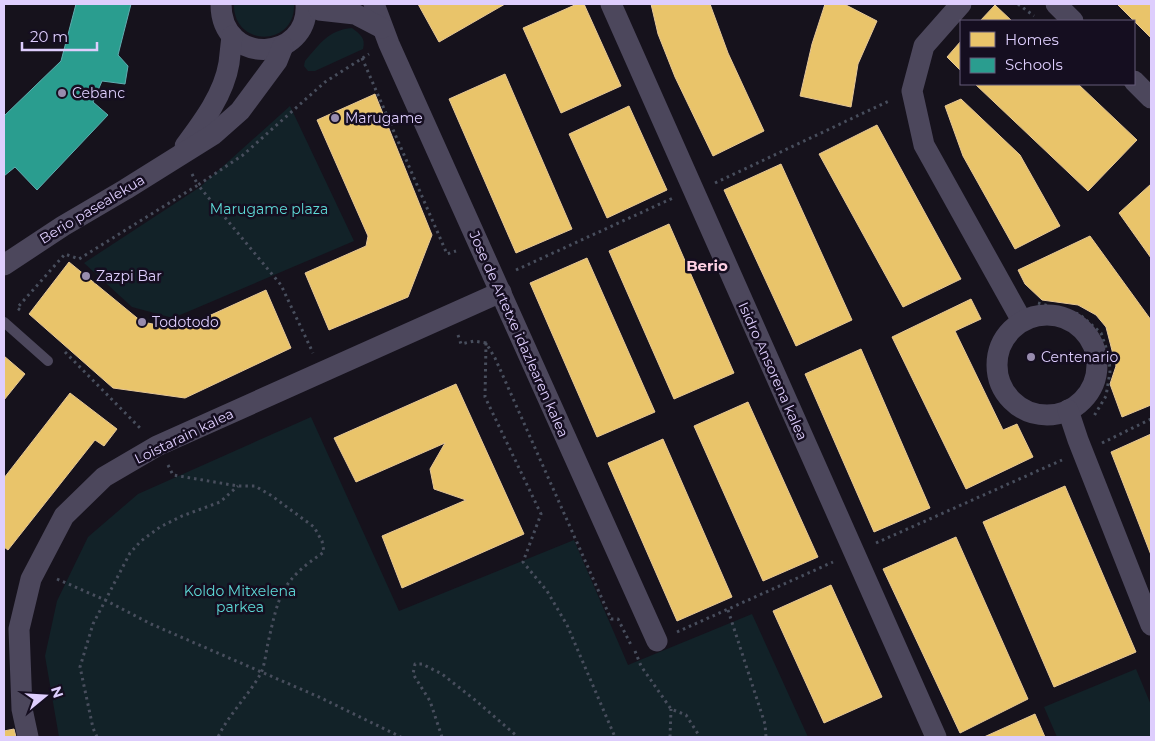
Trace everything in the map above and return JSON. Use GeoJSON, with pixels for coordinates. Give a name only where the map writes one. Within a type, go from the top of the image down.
{"type":"FeatureCollection","features":[{"type":"Feature","properties":{"kind":"street"},"geometry":{"type":"LineString","coordinates":[[221,4],[221,14],[225,26],[242,45],[255,50],[270,50],[283,46]]}},
{"type":"Feature","properties":{"kind":"street","name":"Jose de Artetxe idazlearen kalea"},"geometry":{"type":"LineString","coordinates":[[374,4],[382,28],[657,641]]}},
{"type":"Feature","properties":{"kind":"street","name":"Isidro Ansorena kalea"},"geometry":{"type":"LineString","coordinates":[[612,4],[936,737]]}},
{"type":"Feature","properties":{"kind":"street"},"geometry":{"type":"LineString","coordinates":[[961,4],[924,46],[912,91],[924,145],[1022,321]]}},
{"type":"Feature","properties":{"kind":"street"},"geometry":{"type":"LineString","coordinates":[[1056,4],[1072,20]]}},
{"type":"Feature","properties":{"kind":"street"},"geometry":{"type":"LineString","coordinates":[[317,6],[355,14],[382,28]]}},
{"type":"Feature","properties":{"kind":"street","name":"Berio pasealekua"},"geometry":{"type":"LineString","coordinates":[[4,265],[33,244],[214,134],[240,111],[277,61],[283,46],[294,38],[303,26],[307,12],[317,6]]}},
{"type":"Feature","properties":{"kind":"street","name":"Berio pasealekua"},"geometry":{"type":"LineString","coordinates":[[180,154],[202,123],[218,94],[229,65],[232,36]]}},
{"type":"Feature","properties":{"kind":"street"},"geometry":{"type":"LineString","coordinates":[[1135,82],[1151,98]]}},
{"type":"Feature","properties":{"kind":"street","name":"Loistarain kalea"},"geometry":{"type":"LineString","coordinates":[[28,737],[22,708],[19,629],[31,579],[64,516],[104,477],[156,446],[501,292]]}},
{"type":"Feature","properties":{"kind":"street"},"geometry":{"type":"LineString","coordinates":[[1036,315],[1055,315],[1072,321],[1086,333],[1094,347],[1098,364],[1096,377],[1089,393],[1082,401],[1068,410],[1045,415],[1022,408],[1013,402],[1003,388],[998,373],[997,356],[1008,332],[1022,321],[1036,315]]}},
{"type":"Feature","properties":{"kind":"street"},"geometry":{"type":"LineString","coordinates":[[1068,410],[1078,440],[1151,624]]}},
{"type":"Feature","properties":{"kind":"lane"},"geometry":{"type":"LineString","coordinates":[[4,322],[48,361]]}},
{"type":"Feature","properties":{"kind":"path"},"geometry":{"type":"LineString","coordinates":[[1018,4],[1034,16]]}},
{"type":"Feature","properties":{"kind":"path"},"geometry":{"type":"LineString","coordinates":[[24,314],[17,308],[65,254],[79,259],[198,185],[243,155],[325,82],[362,58],[447,254],[456,251]]}},
{"type":"Feature","properties":{"kind":"path"},"geometry":{"type":"LineString","coordinates":[[707,187],[912,91]]}},
{"type":"Feature","properties":{"kind":"path"},"geometry":{"type":"LineString","coordinates":[[180,154],[198,185],[281,285],[316,360]]}},
{"type":"Feature","properties":{"kind":"path"},"geometry":{"type":"LineString","coordinates":[[516,270],[673,198]]}},
{"type":"Feature","properties":{"kind":"path"},"geometry":{"type":"LineString","coordinates":[[1031,302],[1079,314],[1101,333],[1109,356],[1110,372],[1106,396],[1092,420]]}},
{"type":"Feature","properties":{"kind":"path"},"geometry":{"type":"LineString","coordinates":[[455,327],[461,344],[474,341],[486,344],[495,358],[611,619],[618,619],[641,666],[671,709],[686,715],[700,737]]}},
{"type":"Feature","properties":{"kind":"path"},"geometry":{"type":"LineString","coordinates":[[486,344],[485,397],[541,514],[523,562],[547,591],[567,625],[615,737]]}},
{"type":"Feature","properties":{"kind":"path"},"geometry":{"type":"LineString","coordinates":[[62,350],[147,435]]}},
{"type":"Feature","properties":{"kind":"path"},"geometry":{"type":"LineString","coordinates":[[1094,447],[1151,419]]}},
{"type":"Feature","properties":{"kind":"path"},"geometry":{"type":"LineString","coordinates":[[868,547],[1063,460],[1062,454]]}},
{"type":"Feature","properties":{"kind":"path"},"geometry":{"type":"LineString","coordinates":[[167,462],[173,475],[238,486],[255,486],[314,527],[322,541],[324,552],[299,571],[285,586],[277,602],[261,672],[224,725],[218,737]]}},
{"type":"Feature","properties":{"kind":"path"},"geometry":{"type":"LineString","coordinates":[[97,737],[93,728],[80,667],[93,624],[130,553],[141,541],[160,528],[182,516],[220,502],[238,486]]}},
{"type":"Feature","properties":{"kind":"path"},"geometry":{"type":"LineString","coordinates":[[634,652],[836,561]]}},
{"type":"Feature","properties":{"kind":"path"},"geometry":{"type":"LineString","coordinates":[[54,580],[60,579],[151,624],[319,697],[402,737]]}},
{"type":"Feature","properties":{"kind":"path"},"geometry":{"type":"LineString","coordinates":[[728,610],[765,724],[766,737]]}},
{"type":"Feature","properties":{"kind":"path"},"geometry":{"type":"LineString","coordinates":[[442,737],[430,701],[413,674],[415,664],[422,664],[442,674],[518,737]]}},
{"type":"Feature","properties":{"kind":"path"},"geometry":{"type":"LineString","coordinates":[[670,737],[671,709]]}},
{"type":"Feature","properties":{"kind":"green space"},"geometry":{"type":"Polygon","coordinates":[[[234,4],[294,4],[292,18],[285,28],[276,34],[264,37],[253,35],[243,29],[236,18],[234,4]]]}},
{"type":"Feature","properties":{"kind":"green space"},"geometry":{"type":"Polygon","coordinates":[[[352,28],[363,39],[363,49],[315,71],[308,71],[304,66],[305,61],[325,39],[336,32],[352,28]]]}},
{"type":"Feature","properties":{"kind":"green space","name":"Marugame plaza"},"geometry":{"type":"Polygon","coordinates":[[[290,106],[354,241],[173,318],[132,307],[84,263],[200,187],[290,106]]]}},
{"type":"Feature","properties":{"kind":"green space","name":"Koldo Mitxelena parkea"},"geometry":{"type":"Polygon","coordinates":[[[311,417],[399,611],[574,540],[628,665],[752,614],[808,737],[59,737],[45,656],[57,601],[88,537],[138,494],[311,417]]]}},
{"type":"Feature","properties":{"kind":"green space"},"geometry":{"type":"Polygon","coordinates":[[[1136,669],[1151,705],[1151,737],[1057,737],[1044,707],[1136,669]]]}},
{"type":"Feature","properties":{"kind":"building: Homes"},"geometry":{"type":"Polygon","coordinates":[[[418,4],[505,4],[439,42],[418,4]]]}},
{"type":"Feature","properties":{"kind":"building: Homes"},"geometry":{"type":"Polygon","coordinates":[[[577,4],[584,4],[621,86],[561,113],[523,28],[577,4]]]}},
{"type":"Feature","properties":{"kind":"building: Homes"},"geometry":{"type":"Polygon","coordinates":[[[651,4],[710,4],[728,53],[764,131],[713,156],[675,77],[658,34],[651,4]]]}},
{"type":"Feature","properties":{"kind":"building: Homes"},"geometry":{"type":"Polygon","coordinates":[[[825,4],[844,4],[877,21],[858,64],[851,107],[800,96],[812,44],[825,4]]]}},
{"type":"Feature","properties":{"kind":"building: Homes"},"geometry":{"type":"Polygon","coordinates":[[[1117,4],[1151,4],[1151,38],[1135,20],[1117,4]]]}},
{"type":"Feature","properties":{"kind":"building: Homes"},"geometry":{"type":"Polygon","coordinates":[[[995,5],[1011,20],[981,20],[995,5]]]}},
{"type":"Feature","properties":{"kind":"building: Homes"},"geometry":{"type":"Polygon","coordinates":[[[960,42],[960,70],[947,57],[960,42]]]}},
{"type":"Feature","properties":{"kind":"building: Homes"},"geometry":{"type":"Polygon","coordinates":[[[505,74],[572,229],[516,253],[449,99],[505,74]]]}},
{"type":"Feature","properties":{"kind":"building: Homes"},"geometry":{"type":"Polygon","coordinates":[[[976,85],[1079,85],[1137,140],[1088,191],[976,85]]]}},
{"type":"Feature","properties":{"kind":"building: Homes"},"geometry":{"type":"Polygon","coordinates":[[[375,94],[432,235],[408,297],[329,330],[305,273],[366,246],[368,236],[317,120],[375,94]]]}},
{"type":"Feature","properties":{"kind":"building: Homes"},"geometry":{"type":"Polygon","coordinates":[[[961,99],[1020,155],[1060,226],[1015,249],[963,156],[945,106],[961,99]]]}},
{"type":"Feature","properties":{"kind":"building: Homes"},"geometry":{"type":"Polygon","coordinates":[[[629,106],[667,190],[607,218],[569,134],[629,106]]]}},
{"type":"Feature","properties":{"kind":"building: Homes"},"geometry":{"type":"Polygon","coordinates":[[[877,125],[961,279],[903,307],[819,154],[877,125]]]}},
{"type":"Feature","properties":{"kind":"building: Homes"},"geometry":{"type":"Polygon","coordinates":[[[781,164],[852,320],[796,346],[724,190],[781,164]]]}},
{"type":"Feature","properties":{"kind":"building: Homes"},"geometry":{"type":"Polygon","coordinates":[[[1151,184],[1151,258],[1119,213],[1151,184]]]}},
{"type":"Feature","properties":{"kind":"building: Homes"},"geometry":{"type":"Polygon","coordinates":[[[669,224],[734,373],[674,399],[609,251],[669,224]]]}},
{"type":"Feature","properties":{"kind":"building: Homes"},"geometry":{"type":"Polygon","coordinates":[[[1090,236],[1151,320],[1151,405],[1122,417],[1110,384],[1116,366],[1106,327],[1096,315],[1078,305],[1042,300],[1025,284],[1018,270],[1090,236]]]}},
{"type":"Feature","properties":{"kind":"building: Homes"},"geometry":{"type":"Polygon","coordinates":[[[587,258],[655,412],[597,437],[530,283],[587,258]]]}},
{"type":"Feature","properties":{"kind":"building: Homes"},"geometry":{"type":"Polygon","coordinates":[[[69,262],[142,322],[180,329],[266,290],[291,348],[185,398],[113,388],[29,314],[69,262]]]}},
{"type":"Feature","properties":{"kind":"building: Homes"},"geometry":{"type":"Polygon","coordinates":[[[971,299],[981,319],[955,331],[1003,430],[1017,424],[1033,457],[966,489],[892,337],[971,299]]]}},
{"type":"Feature","properties":{"kind":"building: Homes"},"geometry":{"type":"Polygon","coordinates":[[[861,349],[930,508],[874,532],[805,374],[861,349]]]}},
{"type":"Feature","properties":{"kind":"building: Homes"},"geometry":{"type":"Polygon","coordinates":[[[4,356],[25,374],[4,400],[4,356]]]}},
{"type":"Feature","properties":{"kind":"building: Homes"},"geometry":{"type":"Polygon","coordinates":[[[456,384],[524,534],[402,588],[382,536],[466,500],[434,489],[430,469],[445,443],[356,482],[334,438],[456,384]]]}},
{"type":"Feature","properties":{"kind":"building: Homes"},"geometry":{"type":"Polygon","coordinates":[[[70,393],[117,429],[104,446],[95,440],[8,550],[4,547],[4,478],[70,393]]]}},
{"type":"Feature","properties":{"kind":"building: Homes"},"geometry":{"type":"Polygon","coordinates":[[[748,402],[818,557],[763,581],[694,426],[748,402]]]}},
{"type":"Feature","properties":{"kind":"building: Homes"},"geometry":{"type":"Polygon","coordinates":[[[1151,434],[1151,555],[1111,452],[1151,434]]]}},
{"type":"Feature","properties":{"kind":"building: Homes"},"geometry":{"type":"Polygon","coordinates":[[[663,439],[732,597],[677,621],[608,463],[663,439]]]}},
{"type":"Feature","properties":{"kind":"building: Homes"},"geometry":{"type":"Polygon","coordinates":[[[1065,486],[1136,652],[1054,687],[983,522],[1065,486]]]}},
{"type":"Feature","properties":{"kind":"building: Homes"},"geometry":{"type":"Polygon","coordinates":[[[956,537],[1028,699],[960,733],[883,569],[956,537]]]}},
{"type":"Feature","properties":{"kind":"building: Homes"},"geometry":{"type":"Polygon","coordinates":[[[831,585],[882,697],[824,723],[773,611],[831,585]]]}},
{"type":"Feature","properties":{"kind":"building: Homes"},"geometry":{"type":"Polygon","coordinates":[[[1035,714],[1045,737],[984,737],[1035,714]]]}},
{"type":"Feature","properties":{"kind":"building: Homes"},"geometry":{"type":"Polygon","coordinates":[[[14,729],[16,737],[4,737],[4,731],[14,729]]]}},
{"type":"Feature","properties":{"kind":"building: Schools","name":"Cebanc"},"geometry":{"type":"Polygon","coordinates":[[[76,4],[131,4],[118,55],[128,66],[125,84],[102,81],[93,102],[108,115],[37,190],[15,167],[4,176],[4,116],[61,61],[76,4]]]}},
{"type":"Feature","properties":{"kind":"place","name":"Cebanc"},"geometry":{"type":"Point","coordinates":[62,93]}},
{"type":"Feature","properties":{"kind":"place","name":"Marugame"},"geometry":{"type":"Point","coordinates":[335,118]}},
{"type":"Feature","properties":{"kind":"place","name":"Zazpi Bar"},"geometry":{"type":"Point","coordinates":[86,276]}},
{"type":"Feature","properties":{"kind":"place","name":"Todotodo"},"geometry":{"type":"Point","coordinates":[142,322]}},
{"type":"Feature","properties":{"kind":"place","name":"Centenario"},"geometry":{"type":"Point","coordinates":[1031,357]}},
{"type":"Feature","properties":{"kind":"district","name":"Berio"},"geometry":{"type":"Point","coordinates":[707,265]}}]}
